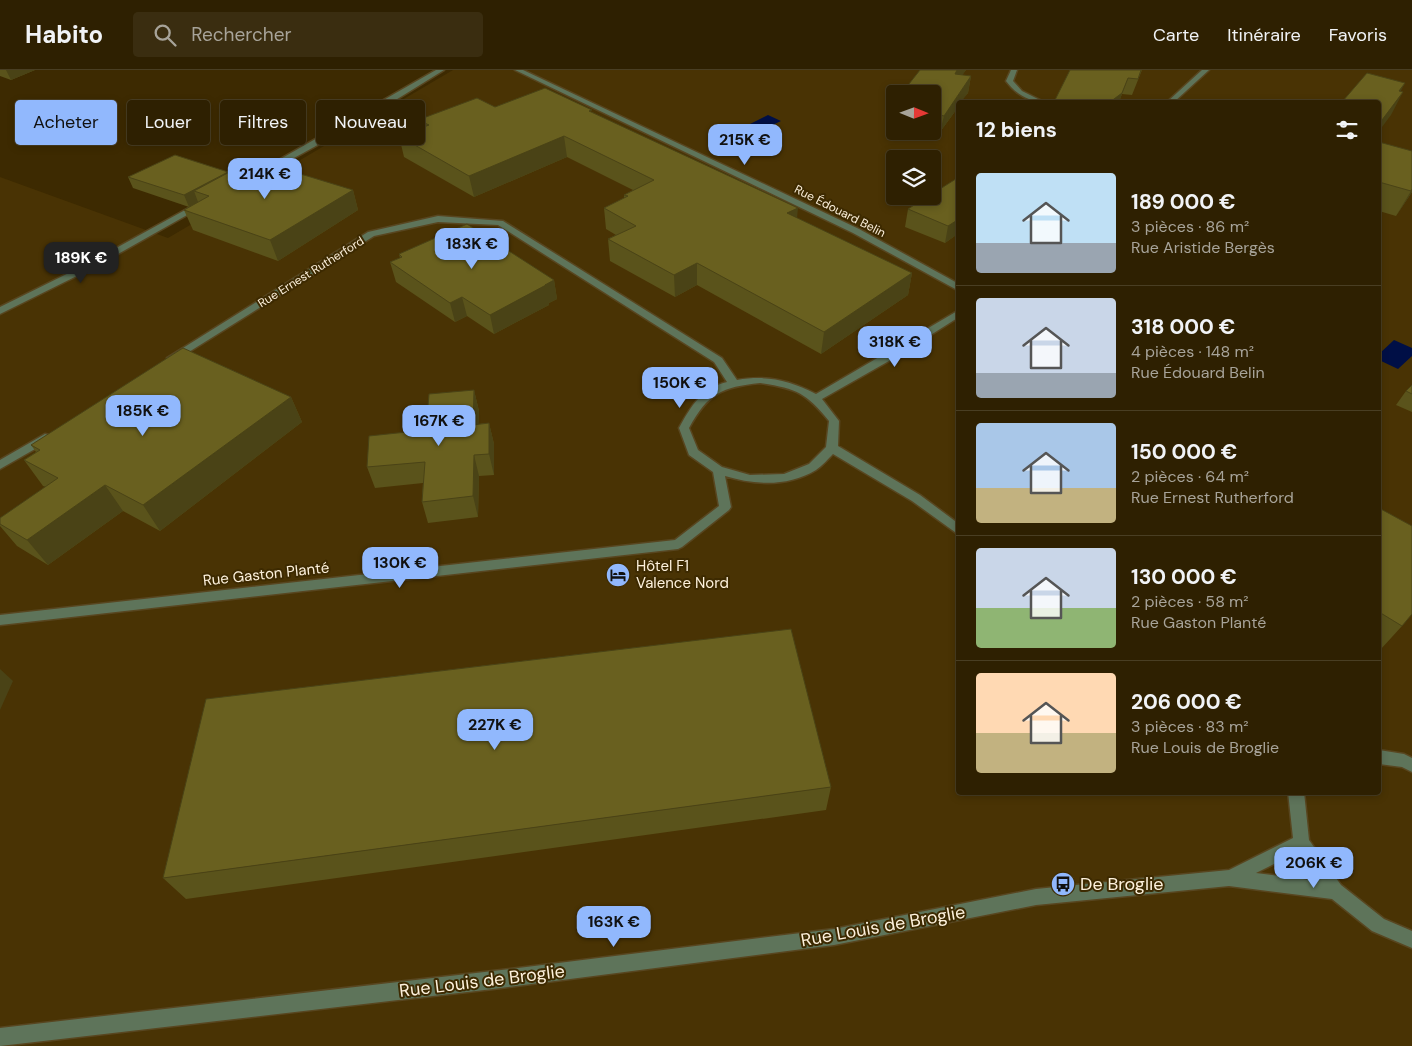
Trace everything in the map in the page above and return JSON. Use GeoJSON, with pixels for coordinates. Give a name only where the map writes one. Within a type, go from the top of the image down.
{"type":"FeatureCollection","features":[{"type":"Feature","properties":{"kind":"street"},"geometry":{"type":"LineString","coordinates":[[252,178],[362,117],[441,70]]}},
{"type":"Feature","properties":{"kind":"street","name":"Rue Édouard Belin"},"geometry":{"type":"LineString","coordinates":[[518,70],[856,231],[956,286]]}},
{"type":"Feature","properties":{"kind":"street"},"geometry":{"type":"LineString","coordinates":[[1014,70],[1009,81],[1020,92],[1037,100]]}},
{"type":"Feature","properties":{"kind":"street"},"geometry":{"type":"LineString","coordinates":[[1172,100],[1206,70]]}},
{"type":"Feature","properties":{"kind":"street"},"geometry":{"type":"LineString","coordinates":[[0,311],[92,265],[209,201]]}},
{"type":"Feature","properties":{"kind":"street","name":"Rue Ernest Rutherford"},"geometry":{"type":"LineString","coordinates":[[160,365],[371,234],[438,219],[500,223],[718,360],[733,382]]}},
{"type":"Feature","properties":{"kind":"street"},"geometry":{"type":"LineString","coordinates":[[816,398],[892,355],[956,315]]}},
{"type":"Feature","properties":{"kind":"street"},"geometry":{"type":"LineString","coordinates":[[760,380],[791,385],[816,398],[834,421],[832,448],[813,466],[784,478],[750,479],[718,470],[693,452],[684,428],[693,410],[705,394],[733,382],[760,380]]}},
{"type":"Feature","properties":{"kind":"street"},"geometry":{"type":"LineString","coordinates":[[0,466],[51,434]]}},
{"type":"Feature","properties":{"kind":"street"},"geometry":{"type":"LineString","coordinates":[[832,448],[916,498],[956,529]]}},
{"type":"Feature","properties":{"kind":"street","name":"Rue Gaston Planté"},"geometry":{"type":"LineString","coordinates":[[0,620],[678,544],[725,507],[718,470]]}},
{"type":"Feature","properties":{"kind":"street"},"geometry":{"type":"LineString","coordinates":[[1381,757],[1409,759]]}},
{"type":"Feature","properties":{"kind":"street"},"geometry":{"type":"LineString","coordinates":[[1295,795],[1302,842],[1335,891],[1378,925],[1412,940]]}},
{"type":"Feature","properties":{"kind":"street","name":"Rue Louis de Broglie"},"geometry":{"type":"LineString","coordinates":[[1229,878],[1302,842]]}},
{"type":"Feature","properties":{"kind":"street","name":"Rue Louis de Broglie"},"geometry":{"type":"LineString","coordinates":[[0,1037],[493,980],[834,937],[1036,898],[1229,878],[1335,891]]}},
{"type":"Feature","properties":{"kind":"shaded area"},"geometry":{"type":"Polygon","coordinates":[[[453,70],[1412,70],[1412,1046],[0,1046],[0,177],[168,238],[326,145],[425,145],[425,100],[402,100],[453,70]]]}},
{"type":"Feature","properties":{"kind":"shaded area"},"geometry":{"type":"Polygon","coordinates":[[[768,115],[781,121],[762,130],[765,132],[760,134],[744,127],[768,115]]]}},
{"type":"Feature","properties":{"kind":"shaded area"},"geometry":{"type":"Polygon","coordinates":[[[1394,340],[1412,348],[1412,356],[1398,369],[1381,361],[1381,352],[1394,340]]]}},
{"type":"Feature","properties":{"kind":"building"},"geometry":{"type":"Polygon","coordinates":[[[920,70],[957,70],[955,74],[971,76],[944,116],[941,115],[941,85],[908,85],[920,70]]]}},
{"type":"Feature","properties":{"kind":"building"},"geometry":{"type":"Polygon","coordinates":[[[1070,70],[1141,70],[1138,79],[1128,78],[1122,93],[1113,100],[1055,100],[1070,70]]]}},
{"type":"Feature","properties":{"kind":"building"},"geometry":{"type":"Polygon","coordinates":[[[1367,73],[1405,83],[1399,91],[1403,92],[1381,121],[1381,100],[1344,100],[1367,73]]]}},
{"type":"Feature","properties":{"kind":"building"},"geometry":{"type":"Polygon","coordinates":[[[545,88],[592,110],[589,111],[798,208],[787,213],[912,273],[824,332],[697,263],[674,275],[608,239],[636,226],[604,208],[628,196],[624,195],[654,180],[564,136],[469,176],[415,145],[425,145],[425,126],[429,125],[425,123],[425,117],[477,98],[495,107],[545,88]]]}},
{"type":"Feature","properties":{"kind":"building"},"geometry":{"type":"Polygon","coordinates":[[[1381,143],[1412,151],[1411,191],[1381,183],[1381,143]]]}},
{"type":"Feature","properties":{"kind":"building"},"geometry":{"type":"Polygon","coordinates":[[[175,155],[228,172],[184,195],[128,177],[175,155]]]}},
{"type":"Feature","properties":{"kind":"building"},"geometry":{"type":"Polygon","coordinates":[[[268,164],[353,190],[270,240],[184,210],[209,196],[194,191],[237,168],[251,172],[268,164]]]}},
{"type":"Feature","properties":{"kind":"building"},"geometry":{"type":"Polygon","coordinates":[[[956,179],[956,221],[948,226],[908,209],[914,205],[941,205],[941,188],[956,179]]]}},
{"type":"Feature","properties":{"kind":"building"},"geometry":{"type":"Polygon","coordinates":[[[467,224],[554,280],[490,315],[462,297],[450,303],[390,262],[402,257],[399,254],[467,224]]]}},
{"type":"Feature","properties":{"kind":"building"},"geometry":{"type":"Polygon","coordinates":[[[183,348],[291,397],[143,505],[105,485],[27,540],[0,524],[0,518],[58,478],[24,460],[40,450],[31,445],[183,348]]]}},
{"type":"Feature","properties":{"kind":"building"},"geometry":{"type":"Polygon","coordinates":[[[1412,385],[1412,394],[1406,391],[1412,385]]]}},
{"type":"Feature","properties":{"kind":"building"},"geometry":{"type":"Polygon","coordinates":[[[474,390],[473,425],[489,423],[489,454],[474,455],[473,496],[422,502],[425,462],[367,467],[369,436],[426,430],[429,394],[474,390]]]}},
{"type":"Feature","properties":{"kind":"building"},"geometry":{"type":"Polygon","coordinates":[[[1381,509],[1412,526],[1412,614],[1402,626],[1381,613],[1381,509]]]}},
{"type":"Feature","properties":{"kind":"building"},"geometry":{"type":"Polygon","coordinates":[[[791,629],[831,787],[163,878],[206,699],[791,629]]]}},
{"type":"Feature","properties":{"kind":"place","name":"Hôtel F1 Valence Nord"},"geometry":{"type":"Point","coordinates":[618,575]}},
{"type":"Feature","properties":{"kind":"place","name":"De Broglie"},"geometry":{"type":"Point","coordinates":[1063,884]}}]}
